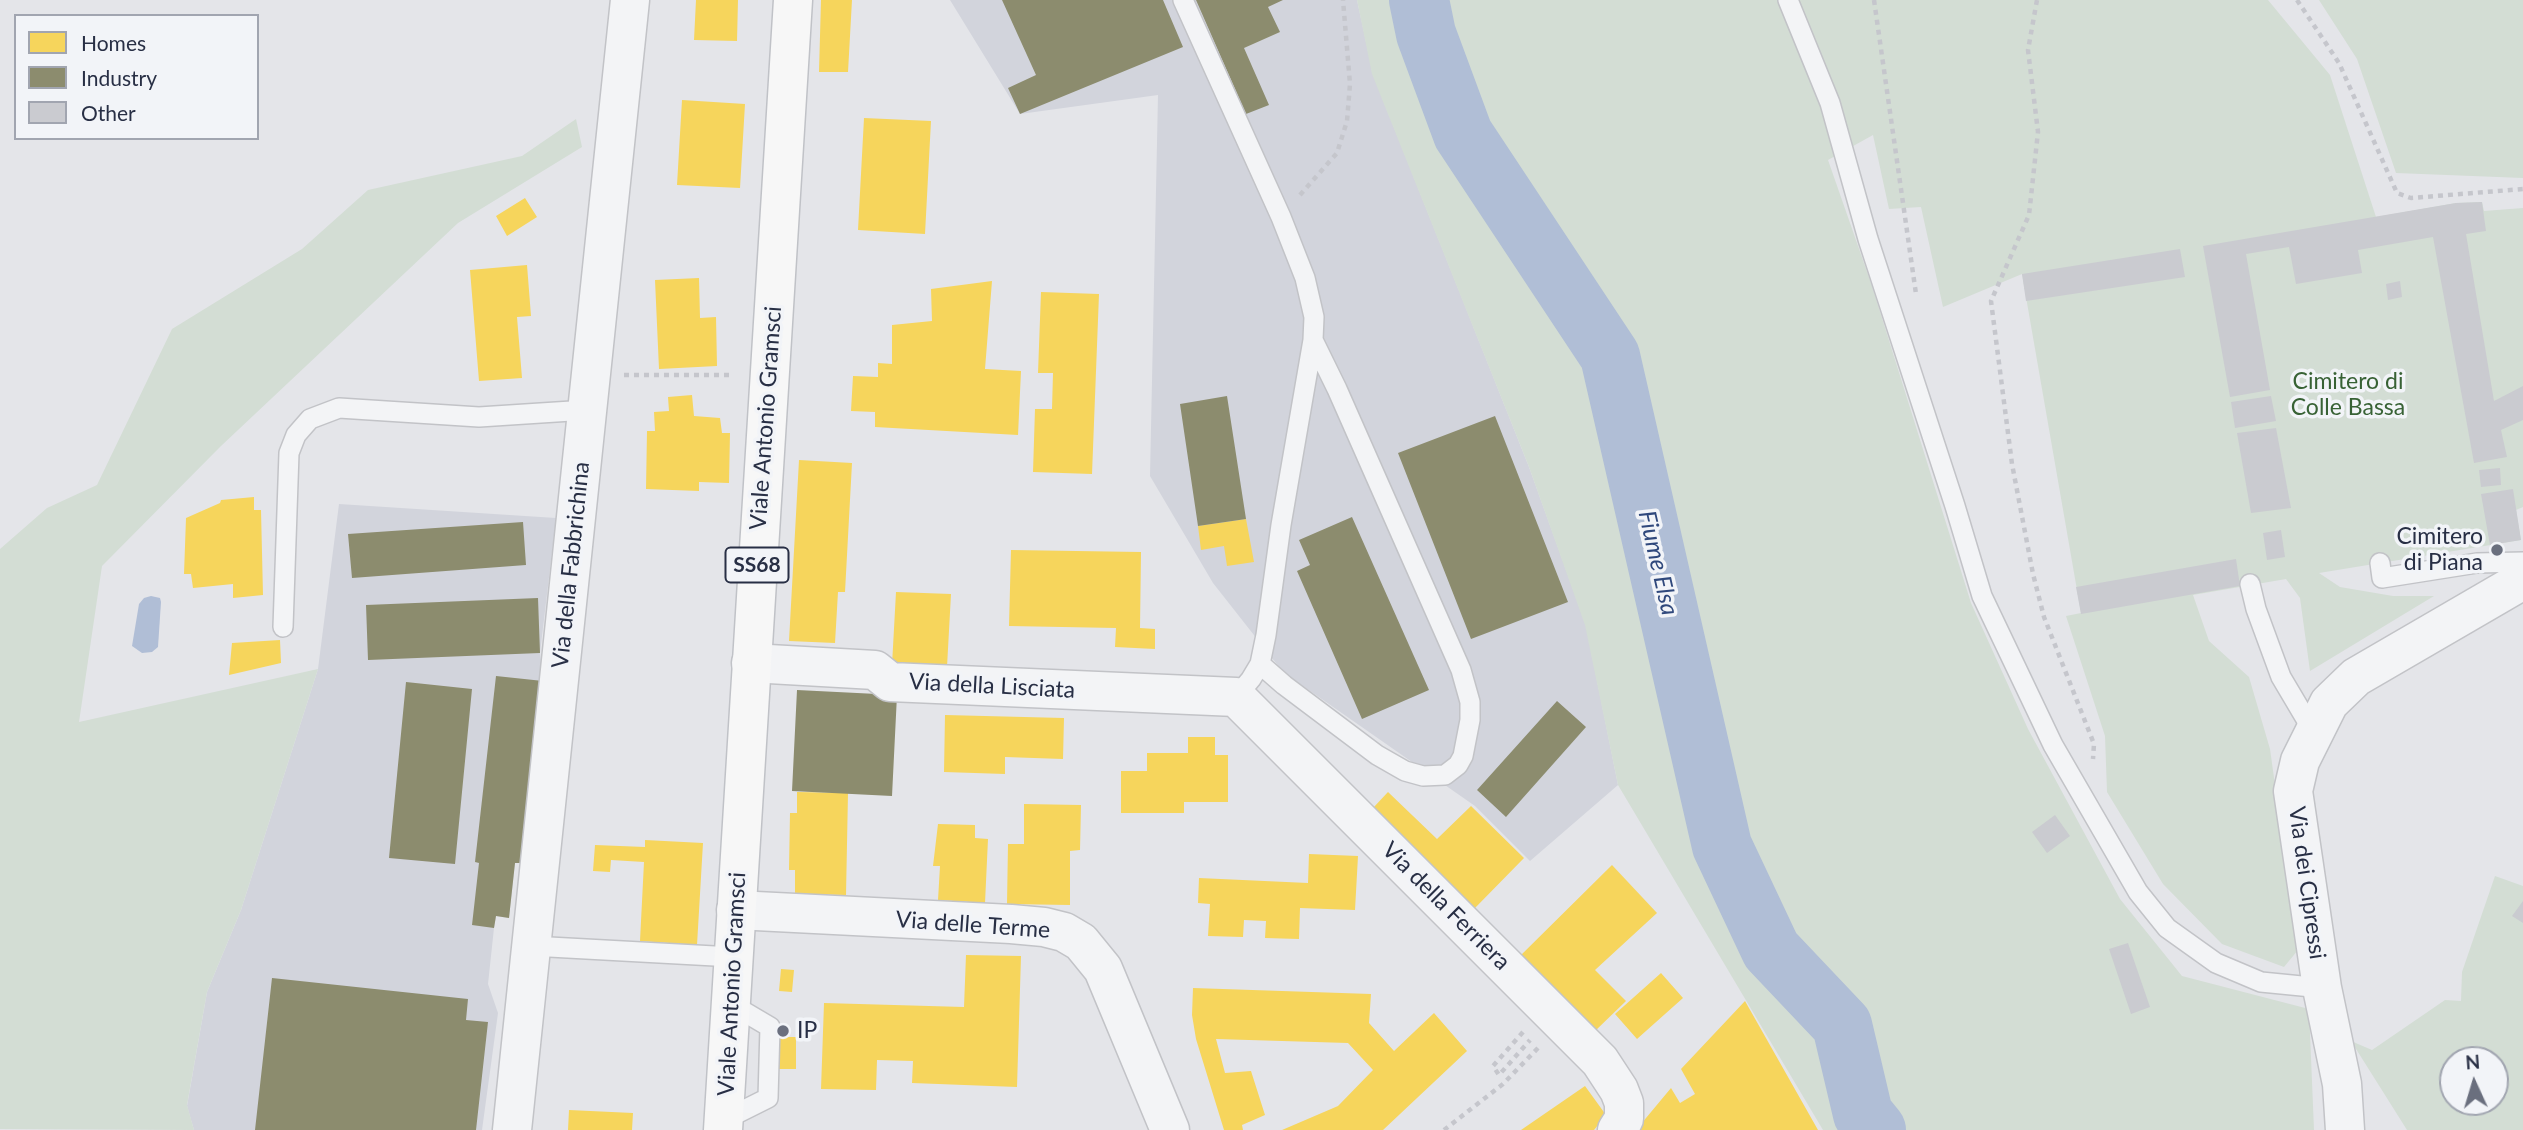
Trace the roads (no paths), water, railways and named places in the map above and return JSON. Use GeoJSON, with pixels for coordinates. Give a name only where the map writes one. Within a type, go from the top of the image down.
{"type":"FeatureCollection","features":[{"type":"Feature","properties":{"kind":"main road","name":"Viale Antonio Gramsci"},"geometry":{"type":"LineString","coordinates":[[723,1125],[793,0]]}},
{"type":"Feature","properties":{"kind":"street","name":"Via della Fabbrichina"},"geometry":{"type":"LineString","coordinates":[[512,1130],[630,0]]}},
{"type":"Feature","properties":{"kind":"street","name":"Via dei Cipressi"},"geometry":{"type":"LineString","coordinates":[[2345,1130],[2342,1084],[2322,988],[2293,791],[2300,761],[2329,704],[2356,677],[2523,580]]}},
{"type":"Feature","properties":{"kind":"street","name":"Via della Lisciata"},"geometry":{"type":"LineString","coordinates":[[751,663],[875,670],[890,682],[1236,697]]}},
{"type":"Feature","properties":{"kind":"street","name":"Via della Ferriera"},"geometry":{"type":"LineString","coordinates":[[1236,697],[1539,1021],[1600,1061],[1622,1097],[1624,1119],[1617,1130]]}},
{"type":"Feature","properties":{"kind":"street","name":"Via delle Terme"},"geometry":{"type":"LineString","coordinates":[[736,909],[1011,924],[1063,932],[1081,942],[1103,969],[1170,1130]]}},
{"type":"Feature","properties":{"kind":"lane"},"geometry":{"type":"LineString","coordinates":[[1183,0],[1281,217],[1312,300],[1315,323],[1291,457],[1269,621],[1260,664],[1236,697]]}},
{"type":"Feature","properties":{"kind":"lane"},"geometry":{"type":"LineString","coordinates":[[1788,0],[1830,103],[1868,239],[1982,596],[2053,745],[2138,892],[2167,928],[2216,963],[2261,982],[2322,988]]}},
{"type":"Feature","properties":{"kind":"lane"},"geometry":{"type":"LineString","coordinates":[[1260,664],[1377,755],[1405,771],[1423,776],[1445,775],[1458,765],[1463,756],[1469,734],[1470,702],[1461,670],[1313,340]]}},
{"type":"Feature","properties":{"kind":"lane"},"geometry":{"type":"LineString","coordinates":[[283,627],[289,453],[296,435],[310,419],[339,408],[479,417],[587,410]]}},
{"type":"Feature","properties":{"kind":"lane"},"geometry":{"type":"LineString","coordinates":[[2380,564],[2382,578],[2477,563],[2523,562]]}},
{"type":"Feature","properties":{"kind":"lane"},"geometry":{"type":"LineString","coordinates":[[2250,584],[2256,609],[2281,677],[2314,731]]}},
{"type":"Feature","properties":{"kind":"lane"},"geometry":{"type":"LineString","coordinates":[[531,946],[733,957]]}},
{"type":"Feature","properties":{"kind":"water"},"geometry":{"type":"Polygon","coordinates":[[[144,598],[160,598],[161,602],[158,647],[152,652],[142,653],[132,646],[139,604],[144,598]]]}},
{"type":"Feature","properties":{"kind":"waterway","name":"Fiume Elsa"},"geometry":{"type":"LineString","coordinates":[[1419,0],[1426,34],[1463,134],[1610,356],[1722,846],[1771,950],[1842,1025],[1863,1114],[1876,1130]]}},
{"type":"Feature","properties":{"kind":"place","name":"Cimitero di Piana"},"geometry":{"type":"Point","coordinates":[2497,550]}},
{"type":"Feature","properties":{"kind":"place","name":"IP"},"geometry":{"type":"Point","coordinates":[783,1031]}},
{"type":"Feature","properties":{"kind":"park label","name":"Cimitero di Colle Bassa"},"geometry":{"type":"Point","coordinates":[2348,395]}}]}
